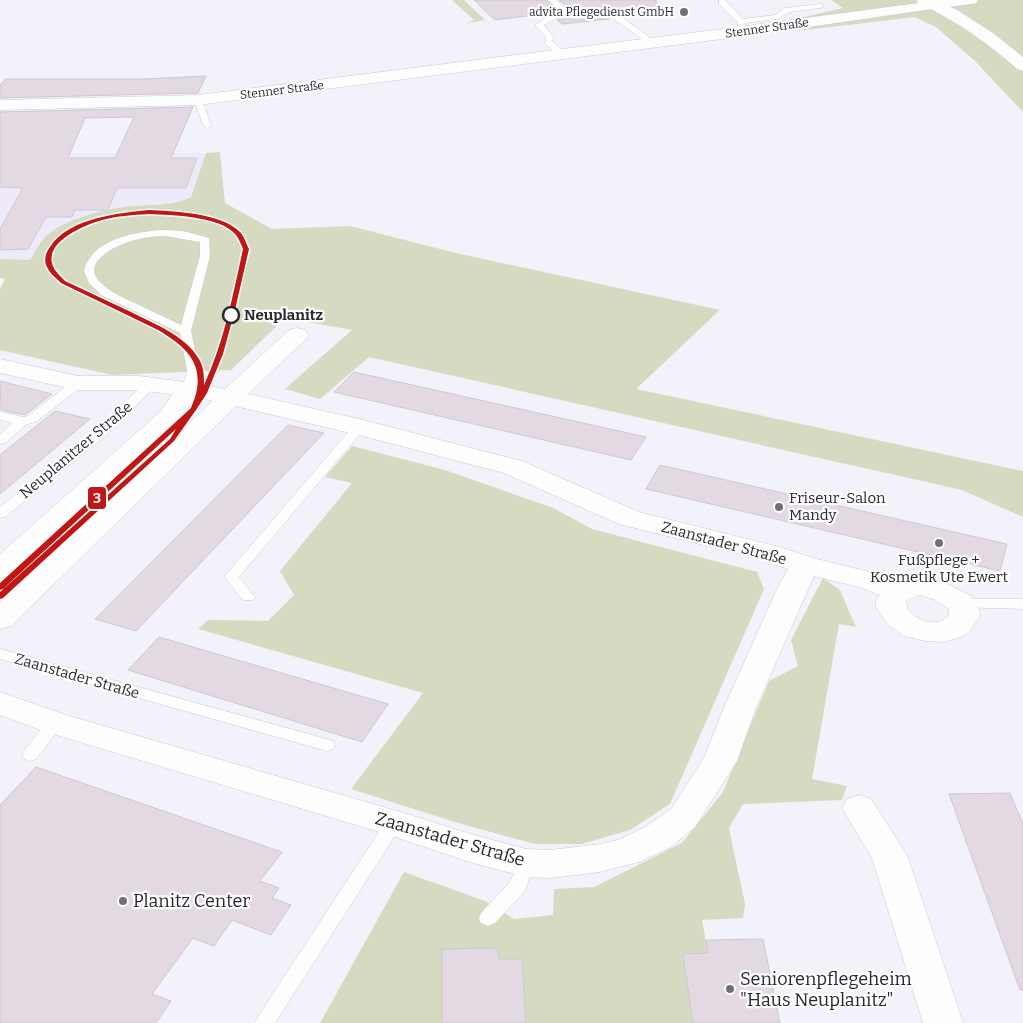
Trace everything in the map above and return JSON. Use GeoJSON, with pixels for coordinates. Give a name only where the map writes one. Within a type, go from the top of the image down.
{"type":"FeatureCollection","features":[{"type":"Feature","properties":{"kind":"street","name":"Stenner Straße"},"geometry":{"type":"LineString","coordinates":[[0,106],[198,100],[653,43],[743,26],[928,2],[971,0]]}},
{"type":"Feature","properties":{"kind":"street"},"geometry":{"type":"LineString","coordinates":[[928,2],[960,17],[992,38],[1023,66]]}},
{"type":"Feature","properties":{"kind":"street"},"geometry":{"type":"LineString","coordinates":[[0,619],[297,335]]}},
{"type":"Feature","properties":{"kind":"street","name":"Zaanstader Straße"},"geometry":{"type":"LineString","coordinates":[[0,366],[78,383],[151,384],[206,392],[359,427],[513,467],[629,518],[770,553],[805,565],[868,580],[898,591]]}},
{"type":"Feature","properties":{"kind":"street"},"geometry":{"type":"LineString","coordinates":[[0,569],[169,417],[188,390]]}},
{"type":"Feature","properties":{"kind":"street","name":"Zaanstader Straße"},"geometry":{"type":"LineString","coordinates":[[0,703],[54,723],[394,823],[473,849],[526,863],[576,862],[626,852],[658,837],[683,818],[720,761],[748,689],[792,589],[805,565]]}},
{"type":"Feature","properties":{"kind":"street"},"geometry":{"type":"LineString","coordinates":[[919,586],[932,587],[949,594],[961,604],[964,611],[959,625],[946,630],[929,632],[917,629],[898,618],[891,604],[893,597],[898,591],[919,586]]}},
{"type":"Feature","properties":{"kind":"street"},"geometry":{"type":"LineString","coordinates":[[858,808],[890,855],[943,1023]]}},
{"type":"Feature","properties":{"kind":"lane"},"geometry":{"type":"LineString","coordinates":[[552,0],[570,15],[553,17],[539,25],[550,37],[548,42],[562,54]]}},
{"type":"Feature","properties":{"kind":"lane"},"geometry":{"type":"LineString","coordinates":[[722,2],[743,26],[777,17],[788,10],[820,6]]}},
{"type":"Feature","properties":{"kind":"lane"},"geometry":{"type":"LineString","coordinates":[[611,13],[653,43]]}},
{"type":"Feature","properties":{"kind":"lane"},"geometry":{"type":"LineString","coordinates":[[198,100],[207,125]]}},
{"type":"Feature","properties":{"kind":"lane"},"geometry":{"type":"LineString","coordinates":[[186,331],[104,293],[95,284],[89,272],[92,262],[98,253],[133,238],[160,233],[186,234],[205,240],[205,256],[186,331],[193,370],[188,390]]}},
{"type":"Feature","properties":{"kind":"lane"},"geometry":{"type":"LineString","coordinates":[[0,440],[23,421],[32,418],[78,383]]}},
{"type":"Feature","properties":{"kind":"lane","name":"Neuplanitzer Straße"},"geometry":{"type":"LineString","coordinates":[[0,514],[98,435],[151,384]]}},
{"type":"Feature","properties":{"kind":"lane"},"geometry":{"type":"LineString","coordinates":[[0,416],[23,421]]}},
{"type":"Feature","properties":{"kind":"lane"},"geometry":{"type":"LineString","coordinates":[[248,597],[231,577],[359,427]]}},
{"type":"Feature","properties":{"kind":"lane"},"geometry":{"type":"LineString","coordinates":[[961,604],[1023,604]]}},
{"type":"Feature","properties":{"kind":"lane","name":"Zaanstader Straße"},"geometry":{"type":"LineString","coordinates":[[0,654],[327,745]]}},
{"type":"Feature","properties":{"kind":"lane"},"geometry":{"type":"LineString","coordinates":[[30,755],[54,723]]}},
{"type":"Feature","properties":{"kind":"lane"},"geometry":{"type":"LineString","coordinates":[[264,1023],[394,823]]}},
{"type":"Feature","properties":{"kind":"lane"},"geometry":{"type":"LineString","coordinates":[[488,918],[518,886],[526,863]]}},
{"type":"Feature","properties":{"kind":"shaded area"},"geometry":{"type":"Polygon","coordinates":[[[0,153],[206,153],[191,197],[170,204],[133,206],[108,210],[69,223],[45,237],[30,260],[0,259],[0,153]]]}},
{"type":"Feature","properties":{"kind":"green space"},"geometry":{"type":"Polygon","coordinates":[[[452,0],[464,0],[485,20],[467,23],[474,20],[452,0]]]}},
{"type":"Feature","properties":{"kind":"green space"},"geometry":{"type":"Polygon","coordinates":[[[831,0],[1023,0],[1023,112],[976,62],[936,27],[915,17],[764,33],[783,22],[843,8],[831,0]]]}},
{"type":"Feature","properties":{"kind":"green space"},"geometry":{"type":"Polygon","coordinates":[[[220,152],[225,203],[272,229],[350,226],[456,253],[720,310],[636,389],[1023,471],[1023,517],[962,490],[369,357],[320,399],[285,389],[352,330],[285,318],[231,370],[112,375],[0,350],[0,289],[5,279],[0,278],[0,259],[30,260],[45,237],[63,225],[87,215],[125,207],[171,203],[191,197],[206,153],[220,152]]]}},
{"type":"Feature","properties":{"kind":"green space"},"geometry":{"type":"Polygon","coordinates":[[[352,446],[445,470],[553,508],[592,529],[757,572],[764,589],[670,804],[630,830],[582,844],[535,844],[458,823],[351,789],[423,693],[198,629],[208,620],[268,621],[294,595],[280,571],[352,483],[325,477],[352,446]]]}},
{"type":"Feature","properties":{"kind":"green space"},"geometry":{"type":"Polygon","coordinates":[[[823,578],[840,590],[856,627],[839,624],[812,779],[847,786],[842,800],[743,804],[729,828],[745,904],[743,918],[702,920],[708,953],[683,954],[693,1023],[526,1023],[522,959],[499,959],[498,948],[442,1023],[320,1023],[404,872],[485,901],[514,919],[553,915],[554,889],[594,887],[682,843],[723,792],[769,681],[798,666],[791,640],[823,578]]]}},
{"type":"Feature","properties":{"kind":"building"},"geometry":{"type":"Polygon","coordinates":[[[474,0],[546,0],[559,12],[495,20],[474,0]]]}},
{"type":"Feature","properties":{"kind":"building"},"geometry":{"type":"Polygon","coordinates":[[[559,0],[656,0],[657,14],[625,17],[615,10],[608,9],[606,15],[610,19],[562,24],[557,20],[576,15],[559,0]]]}},
{"type":"Feature","properties":{"kind":"building"},"geometry":{"type":"Polygon","coordinates":[[[206,76],[198,93],[0,98],[0,86],[5,79],[144,79],[206,76]]]}},
{"type":"Feature","properties":{"kind":"building"},"geometry":{"type":"Polygon","coordinates":[[[193,107],[171,158],[197,158],[186,188],[117,188],[108,210],[75,210],[72,217],[46,217],[28,249],[0,250],[0,229],[23,188],[0,187],[0,112],[193,107]],[[134,117],[85,118],[68,158],[115,158],[134,117]]]}},
{"type":"Feature","properties":{"kind":"building"},"geometry":{"type":"Polygon","coordinates":[[[354,372],[646,437],[631,460],[334,392],[354,372]]]}},
{"type":"Feature","properties":{"kind":"building"},"geometry":{"type":"Polygon","coordinates":[[[0,381],[52,394],[25,415],[1,410],[0,381]]]}},
{"type":"Feature","properties":{"kind":"building"},"geometry":{"type":"Polygon","coordinates":[[[55,411],[90,419],[0,494],[0,455],[55,411]]]}},
{"type":"Feature","properties":{"kind":"building"},"geometry":{"type":"Polygon","coordinates":[[[288,425],[324,433],[136,631],[95,619],[288,425]]]}},
{"type":"Feature","properties":{"kind":"building"},"geometry":{"type":"Polygon","coordinates":[[[660,465],[1007,544],[1000,571],[646,489],[660,465]]]}},
{"type":"Feature","properties":{"kind":"building"},"geometry":{"type":"Polygon","coordinates":[[[159,637],[388,704],[362,742],[128,670],[159,637]]]}},
{"type":"Feature","properties":{"kind":"building","name":"Planitz Center"},"geometry":{"type":"Polygon","coordinates":[[[36,767],[282,852],[260,881],[279,888],[272,898],[291,905],[271,935],[232,920],[214,946],[193,938],[152,994],[171,1001],[156,1023],[0,1023],[0,805],[36,767]]]}},
{"type":"Feature","properties":{"kind":"building"},"geometry":{"type":"Polygon","coordinates":[[[1010,793],[1023,824],[1023,990],[1020,990],[949,794],[1010,793]]]}},
{"type":"Feature","properties":{"kind":"building","name":"Seniorenpflegeheim \"Haus Neuplanitz\""},"geometry":{"type":"Polygon","coordinates":[[[763,939],[780,1023],[693,1023],[683,954],[708,953],[706,940],[763,939]]]}},
{"type":"Feature","properties":{"kind":"building"},"geometry":{"type":"Polygon","coordinates":[[[498,948],[499,959],[522,959],[526,1023],[442,1023],[442,949],[498,948]]]}},
{"type":"Feature","properties":{"kind":"transit line","name":"3"},"geometry":{"type":"LineString","coordinates":[[149,212],[195,216],[219,222],[237,232],[246,249],[220,354],[204,393],[194,409],[201,390],[201,374],[196,360],[187,348],[160,329],[63,282],[53,272],[48,261],[50,251],[58,240],[79,227],[101,218],[149,212]]}},
{"type":"Feature","properties":{"kind":"transit line","name":"3"},"geometry":{"type":"LineString","coordinates":[[0,587],[194,409]]}},
{"type":"Feature","properties":{"kind":"transit line","name":"3"},"geometry":{"type":"LineString","coordinates":[[0,596],[172,440],[194,409]]}},
{"type":"Feature","properties":{"kind":"place","name":"advita Pflegedienst GmbH"},"geometry":{"type":"Point","coordinates":[684,12]}},
{"type":"Feature","properties":{"kind":"place","name":"Neuplanitz"},"geometry":{"type":"Point","coordinates":[231,315]}},
{"type":"Feature","properties":{"kind":"place","name":"Friseur-Salon Mandy"},"geometry":{"type":"Point","coordinates":[779,507]}},
{"type":"Feature","properties":{"kind":"place","name":"Fußpflege + Kosmetik Ute Ewert"},"geometry":{"type":"Point","coordinates":[939,543]}},
{"type":"Feature","properties":{"kind":"place","name":"Planitz Center"},"geometry":{"type":"Point","coordinates":[123,901]}},
{"type":"Feature","properties":{"kind":"place","name":"Seniorenpflegeheim \"Haus Neuplanitz\""},"geometry":{"type":"Point","coordinates":[730,989]}}]}
